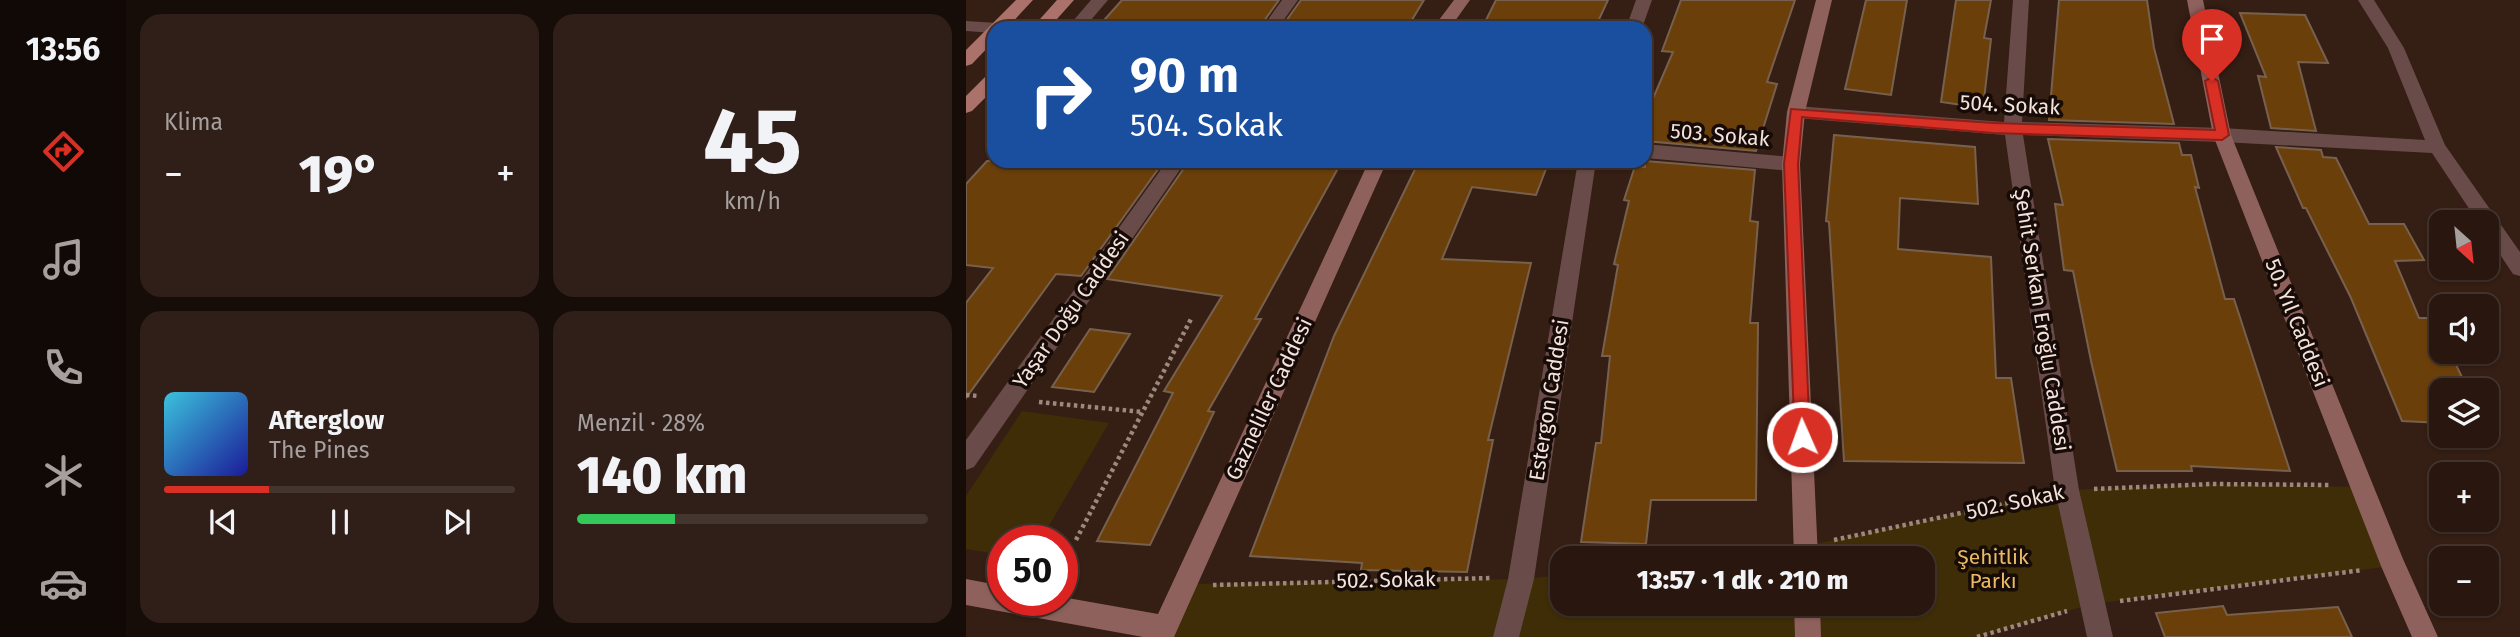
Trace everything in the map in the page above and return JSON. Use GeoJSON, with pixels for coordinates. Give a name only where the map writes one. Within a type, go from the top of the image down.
{"type":"FeatureCollection","features":[{"type":"Feature","properties":{"kind":"main road"},"geometry":{"type":"LineString","coordinates":[[1005,21],[1025,0]]}},
{"type":"Feature","properties":{"kind":"main road"},"geometry":{"type":"LineString","coordinates":[[1046,21],[1066,0]]}},
{"type":"Feature","properties":{"kind":"main road"},"geometry":{"type":"LineString","coordinates":[[1446,21],[1462,0]]}},
{"type":"Feature","properties":{"kind":"main road"},"geometry":{"type":"LineString","coordinates":[[1806,546],[1791,164],[1796,112],[1824,0]]}},
{"type":"Feature","properties":{"kind":"main road","name":"50. Yıl Caddesi"},"geometry":{"type":"LineString","coordinates":[[2195,0],[2222,135],[2389,555],[2425,637]]}},
{"type":"Feature","properties":{"kind":"main road"},"geometry":{"type":"LineString","coordinates":[[966,60],[987,39]]}},
{"type":"Feature","properties":{"kind":"main road"},"geometry":{"type":"LineString","coordinates":[[966,107],[987,86]]}},
{"type":"Feature","properties":{"kind":"main road","name":"Gazneliler Caddesi"},"geometry":{"type":"LineString","coordinates":[[1163,633],[1375,168]]}},
{"type":"Feature","properties":{"kind":"main road"},"geometry":{"type":"LineString","coordinates":[[966,593],[987,596]]}},
{"type":"Feature","properties":{"kind":"main road"},"geometry":{"type":"LineString","coordinates":[[1078,615],[1163,633]]}},
{"type":"Feature","properties":{"kind":"main road"},"geometry":{"type":"LineString","coordinates":[[1807,616],[1808,637]]}},
{"type":"Feature","properties":{"kind":"street"},"geometry":{"type":"LineString","coordinates":[[1080,21],[1100,0]]}},
{"type":"Feature","properties":{"kind":"street"},"geometry":{"type":"LineString","coordinates":[[1275,21],[1290,0]]}},
{"type":"Feature","properties":{"kind":"street"},"geometry":{"type":"LineString","coordinates":[[1636,21],[1644,0]]}},
{"type":"Feature","properties":{"kind":"street","name":"Şehit Serkan Eroğlu Caddesi"},"geometry":{"type":"LineString","coordinates":[[2021,0],[2012,129],[2067,490],[2100,637]]}},
{"type":"Feature","properties":{"kind":"street"},"geometry":{"type":"LineString","coordinates":[[2366,0],[2396,48],[2437,147],[2520,268]]}},
{"type":"Feature","properties":{"kind":"street"},"geometry":{"type":"LineString","coordinates":[[966,26],[987,29]]}},
{"type":"Feature","properties":{"kind":"street","name":"504. Sokak"},"geometry":{"type":"LineString","coordinates":[[1796,112],[2012,129],[2222,135],[2437,147]]}},
{"type":"Feature","properties":{"kind":"street","name":"503. Sokak"},"geometry":{"type":"LineString","coordinates":[[1652,151],[1791,164]]}},
{"type":"Feature","properties":{"kind":"street","name":"Yaşar Doğu Caddesi"},"geometry":{"type":"LineString","coordinates":[[966,459],[1172,168]]}},
{"type":"Feature","properties":{"kind":"street","name":"Estergon Caddesi"},"geometry":{"type":"LineString","coordinates":[[1506,637],[1521,579],[1586,168]]}},
{"type":"Feature","properties":{"kind":"path"},"geometry":{"type":"LineString","coordinates":[[1078,536],[1191,318]]}},
{"type":"Feature","properties":{"kind":"path"},"geometry":{"type":"LineString","coordinates":[[966,395],[1143,412]]}},
{"type":"Feature","properties":{"kind":"path","name":"502. Sokak"},"geometry":{"type":"LineString","coordinates":[[1831,546],[2067,490],[2211,484],[2330,485]]}},
{"type":"Feature","properties":{"kind":"path"},"geometry":{"type":"LineString","coordinates":[[1977,637],[2092,604],[2363,570]]}},
{"type":"Feature","properties":{"kind":"path","name":"502. Sokak"},"geometry":{"type":"LineString","coordinates":[[1209,585],[1550,576]]}},
{"type":"Feature","properties":{"kind":"green space"},"geometry":{"type":"Polygon","coordinates":[[[1022,411],[1109,423],[1049,525],[987,525],[987,552],[966,549],[966,496],[1022,411]]]}},
{"type":"Feature","properties":{"kind":"green space","name":"Şehitlik Parkı"},"geometry":{"type":"Polygon","coordinates":[[[2212,484],[2362,487],[2393,566],[2092,604],[1977,637],[1161,637],[1184,584],[1521,579],[1550,576],[1550,616],[1935,616],[1935,546],[1806,546],[2067,490],[2212,484]]]}},
{"type":"Feature","properties":{"kind":"building"},"geometry":{"type":"Polygon","coordinates":[[[1122,0],[1279,0],[1264,21],[1103,21],[1122,0]]]}},
{"type":"Feature","properties":{"kind":"building"},"geometry":{"type":"Polygon","coordinates":[[[1301,0],[1424,0],[1411,21],[1286,21],[1301,0]]]}},
{"type":"Feature","properties":{"kind":"building"},"geometry":{"type":"Polygon","coordinates":[[[1496,0],[1608,0],[1598,21],[1486,21],[1496,0]]]}},
{"type":"Feature","properties":{"kind":"building"},"geometry":{"type":"Polygon","coordinates":[[[1681,0],[1795,0],[1767,82],[1777,84],[1756,151],[1652,142],[1652,101],[1673,52],[1662,51],[1681,0]]]}},
{"type":"Feature","properties":{"kind":"building"},"geometry":{"type":"Polygon","coordinates":[[[1866,0],[1907,0],[1891,95],[1845,89],[1866,0]]]}},
{"type":"Feature","properties":{"kind":"building"},"geometry":{"type":"Polygon","coordinates":[[[1956,0],[1991,0],[1984,38],[1991,39],[1983,108],[1941,102],[1956,0]]]}},
{"type":"Feature","properties":{"kind":"building"},"geometry":{"type":"Polygon","coordinates":[[[2059,0],[2147,0],[2154,48],[2174,124],[2049,120],[2059,0]]]}},
{"type":"Feature","properties":{"kind":"building"},"geometry":{"type":"Polygon","coordinates":[[[2240,13],[2305,15],[2328,63],[2298,62],[2316,131],[2271,128],[2258,76],[2266,77],[2240,13]]]}},
{"type":"Feature","properties":{"kind":"building"},"geometry":{"type":"Polygon","coordinates":[[[1834,135],[1975,147],[1978,204],[1900,198],[1898,249],[1991,257],[1996,378],[2011,378],[2024,463],[1844,461],[1829,222],[1826,221],[1834,135]]]}},
{"type":"Feature","properties":{"kind":"building"},"geometry":{"type":"Polygon","coordinates":[[[2048,139],[2179,143],[2182,155],[2191,155],[2199,188],[2195,187],[2225,299],[2234,299],[2290,471],[2191,466],[2192,471],[2117,471],[2073,271],[2064,270],[2055,204],[2063,205],[2048,139]]]}},
{"type":"Feature","properties":{"kind":"building"},"geometry":{"type":"Polygon","coordinates":[[[2276,147],[2321,150],[2323,157],[2336,158],[2369,224],[2404,224],[2424,260],[2395,261],[2419,318],[2429,318],[2429,364],[2456,364],[2462,378],[2429,378],[2429,422],[2402,421],[2351,298],[2306,208],[2303,208],[2276,147]]]}},
{"type":"Feature","properties":{"kind":"building"},"geometry":{"type":"Polygon","coordinates":[[[987,161],[987,168],[1159,168],[1081,276],[1056,274],[966,398],[966,303],[993,268],[966,265],[966,184],[987,161]]]}},
{"type":"Feature","properties":{"kind":"building"},"geometry":{"type":"Polygon","coordinates":[[[1652,162],[1755,170],[1750,221],[1758,222],[1750,323],[1758,323],[1756,500],[1651,500],[1646,544],[1581,542],[1596,443],[1601,443],[1610,356],[1602,356],[1618,265],[1614,264],[1629,201],[1624,200],[1634,168],[1652,168],[1652,162]]]}},
{"type":"Feature","properties":{"kind":"building"},"geometry":{"type":"Polygon","coordinates":[[[1184,168],[1338,168],[1255,319],[1261,319],[1208,411],[1214,412],[1150,545],[1097,541],[1173,393],[1164,391],[1222,296],[1107,279],[1184,168]]]}},
{"type":"Feature","properties":{"kind":"building"},"geometry":{"type":"Polygon","coordinates":[[[1416,168],[1546,168],[1536,195],[1472,187],[1442,259],[1531,263],[1488,440],[1493,440],[1467,572],[1361,570],[1362,563],[1250,556],[1334,336],[1416,168]]]}},
{"type":"Feature","properties":{"kind":"building"},"geometry":{"type":"Polygon","coordinates":[[[1090,329],[1130,334],[1094,392],[1052,387],[1090,329]]]}},
{"type":"Feature","properties":{"kind":"building"},"geometry":{"type":"Polygon","coordinates":[[[2223,606],[2227,615],[2338,607],[2352,637],[2165,637],[2156,613],[2223,606]]]}},
{"type":"Feature","properties":{"kind":"route"},"geometry":{"type":"LineString","coordinates":[[1802,437],[1791,164],[1796,112],[2030,130],[2222,135],[2212,81]]}}]}
